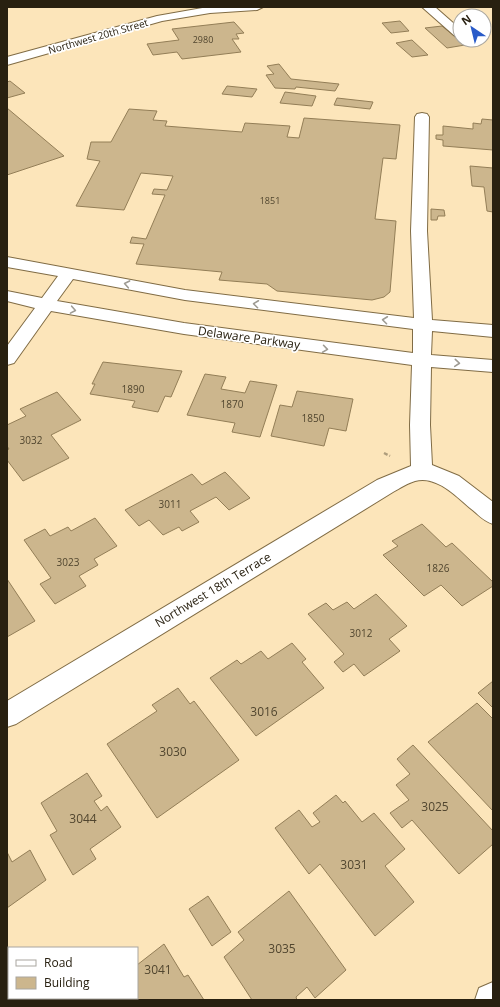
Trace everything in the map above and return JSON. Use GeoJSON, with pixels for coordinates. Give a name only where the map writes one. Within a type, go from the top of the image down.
{"type":"FeatureCollection","features":[{"type":"Feature","properties":{"kind":"street"},"geometry":{"type":"LineString","coordinates":[[428,7],[452,28]]}},
{"type":"Feature","properties":{"kind":"street","name":"Northwest 20th Street"},"geometry":{"type":"LineString","coordinates":[[7,61],[161,18],[220,9],[258,10]]}},
{"type":"Feature","properties":{"kind":"street"},"geometry":{"type":"LineString","coordinates":[[112,31],[124,40]]}},
{"type":"Feature","properties":{"kind":"street"},"geometry":{"type":"LineString","coordinates":[[422,117],[419,231],[424,324],[421,360],[420,425],[422,472],[433,474],[450,481],[493,515]]}},
{"type":"Feature","properties":{"kind":"street"},"geometry":{"type":"LineString","coordinates":[[7,262],[185,295],[493,331]]}},
{"type":"Feature","properties":{"kind":"street"},"geometry":{"type":"LineString","coordinates":[[7,359],[68,274]]}},
{"type":"Feature","properties":{"kind":"street","name":"Delaware Parkway"},"geometry":{"type":"LineString","coordinates":[[7,296],[46,305],[167,326],[352,352],[493,366]]}},
{"type":"Feature","properties":{"kind":"street","name":"Northwest 18th Terrace"},"geometry":{"type":"LineString","coordinates":[[7,715],[385,486],[410,475],[422,472]]}},
{"type":"Feature","properties":{"kind":"building"},"geometry":{"type":"Polygon","coordinates":[[[400,21],[409,31],[391,33],[382,23],[400,21]]]}},
{"type":"Feature","properties":{"kind":"building"},"geometry":{"type":"Polygon","coordinates":[[[234,22],[244,33],[236,34],[239,39],[232,39],[241,52],[182,59],[177,52],[153,55],[147,44],[179,40],[172,29],[234,22]]]}},
{"type":"Feature","properties":{"kind":"building"},"geometry":{"type":"Polygon","coordinates":[[[442,26],[452,34],[452,47],[447,48],[425,28],[442,26]]]}},
{"type":"Feature","properties":{"kind":"building"},"geometry":{"type":"Polygon","coordinates":[[[412,40],[428,55],[412,57],[396,43],[412,40]]]}},
{"type":"Feature","properties":{"kind":"building"},"geometry":{"type":"Polygon","coordinates":[[[279,64],[291,79],[339,84],[335,91],[296,87],[295,89],[275,88],[266,75],[274,74],[267,66],[279,64]]]}},
{"type":"Feature","properties":{"kind":"building"},"geometry":{"type":"Polygon","coordinates":[[[10,81],[25,93],[7,98],[7,82],[10,81]]]}},
{"type":"Feature","properties":{"kind":"building"},"geometry":{"type":"Polygon","coordinates":[[[227,86],[257,89],[252,97],[222,94],[227,86]]]}},
{"type":"Feature","properties":{"kind":"building"},"geometry":{"type":"Polygon","coordinates":[[[285,92],[316,96],[312,106],[280,103],[285,92]]]}},
{"type":"Feature","properties":{"kind":"building"},"geometry":{"type":"Polygon","coordinates":[[[337,98],[373,102],[370,109],[334,105],[337,98]]]}},
{"type":"Feature","properties":{"kind":"building"},"geometry":{"type":"Polygon","coordinates":[[[7,108],[64,156],[7,175],[7,108]]]}},
{"type":"Feature","properties":{"kind":"building"},"geometry":{"type":"Polygon","coordinates":[[[129,109],[157,111],[153,120],[167,121],[165,126],[242,132],[245,123],[290,126],[287,137],[299,138],[304,118],[400,125],[396,159],[383,158],[375,219],[396,221],[390,292],[384,297],[372,300],[277,291],[267,284],[219,280],[222,272],[136,264],[144,244],[130,243],[132,237],[146,239],[165,195],[152,194],[154,189],[167,190],[173,176],[141,173],[124,210],[76,206],[100,161],[87,159],[91,142],[111,142],[129,109]]]}},
{"type":"Feature","properties":{"kind":"building"},"geometry":{"type":"Polygon","coordinates":[[[482,119],[493,120],[493,150],[443,146],[443,140],[436,139],[436,135],[443,135],[443,126],[473,129],[473,123],[481,124],[482,119]]]}},
{"type":"Feature","properties":{"kind":"building"},"geometry":{"type":"Polygon","coordinates":[[[470,166],[493,168],[493,212],[487,211],[484,187],[472,186],[470,166]]]}},
{"type":"Feature","properties":{"kind":"building"},"geometry":{"type":"Polygon","coordinates":[[[431,209],[444,210],[445,216],[438,216],[437,220],[431,220],[431,209]]]}},
{"type":"Feature","properties":{"kind":"building"},"geometry":{"type":"Polygon","coordinates":[[[103,362],[182,371],[171,397],[165,396],[158,412],[132,407],[135,401],[90,394],[95,384],[92,384],[103,362]]]}},
{"type":"Feature","properties":{"kind":"building"},"geometry":{"type":"Polygon","coordinates":[[[205,374],[226,377],[221,389],[245,393],[250,381],[277,385],[260,437],[232,432],[235,423],[187,415],[205,374]]]}},
{"type":"Feature","properties":{"kind":"building"},"geometry":{"type":"Polygon","coordinates":[[[297,391],[353,399],[346,431],[329,428],[324,446],[271,436],[280,405],[292,407],[297,391]]]}},
{"type":"Feature","properties":{"kind":"building"},"geometry":{"type":"Polygon","coordinates":[[[57,392],[81,420],[51,435],[69,458],[23,481],[7,460],[7,450],[9,449],[7,446],[7,425],[26,416],[20,409],[57,392]]]}},
{"type":"Feature","properties":{"kind":"building"},"geometry":{"type":"Polygon","coordinates":[[[225,472],[250,498],[229,510],[216,497],[190,511],[199,522],[182,531],[179,527],[163,535],[149,520],[139,526],[125,510],[192,474],[202,485],[225,472]]]}},
{"type":"Feature","properties":{"kind":"building"},"geometry":{"type":"Polygon","coordinates":[[[95,518],[117,546],[94,559],[98,565],[79,576],[86,586],[55,604],[40,584],[51,578],[24,540],[45,529],[50,536],[68,527],[71,531],[95,518]]]}},
{"type":"Feature","properties":{"kind":"building"},"geometry":{"type":"Polygon","coordinates":[[[422,524],[446,547],[452,543],[493,582],[493,586],[462,606],[441,585],[424,596],[383,555],[398,546],[392,541],[422,524]]]}},
{"type":"Feature","properties":{"kind":"building"},"geometry":{"type":"Polygon","coordinates":[[[7,579],[35,621],[7,637],[7,579]]]}},
{"type":"Feature","properties":{"kind":"building"},"geometry":{"type":"Polygon","coordinates":[[[376,594],[407,626],[389,639],[400,651],[364,676],[354,664],[343,672],[334,662],[344,654],[308,614],[326,603],[333,610],[347,602],[354,609],[376,594]]]}},
{"type":"Feature","properties":{"kind":"building"},"geometry":{"type":"Polygon","coordinates":[[[292,643],[306,659],[302,662],[324,688],[256,736],[210,678],[237,660],[241,664],[261,651],[268,659],[292,643]]]}},
{"type":"Feature","properties":{"kind":"building"},"geometry":{"type":"Polygon","coordinates":[[[493,681],[493,708],[478,693],[493,681]]]}},
{"type":"Feature","properties":{"kind":"building"},"geometry":{"type":"Polygon","coordinates":[[[178,688],[190,704],[194,701],[239,760],[157,818],[107,744],[157,711],[152,705],[178,688]]]}},
{"type":"Feature","properties":{"kind":"building"},"geometry":{"type":"Polygon","coordinates":[[[477,703],[493,719],[493,811],[428,742],[477,703]]]}},
{"type":"Feature","properties":{"kind":"building"},"geometry":{"type":"Polygon","coordinates":[[[413,745],[493,831],[493,844],[459,874],[412,820],[402,828],[390,813],[409,800],[396,785],[410,774],[397,759],[413,745]]]}},
{"type":"Feature","properties":{"kind":"building"},"geometry":{"type":"Polygon","coordinates":[[[87,773],[102,796],[94,801],[101,811],[107,806],[121,827],[90,849],[96,859],[73,875],[50,835],[57,831],[41,803],[87,773]]]}},
{"type":"Feature","properties":{"kind":"building"},"geometry":{"type":"Polygon","coordinates":[[[336,795],[343,803],[345,801],[362,822],[374,813],[405,849],[385,866],[414,902],[375,936],[320,864],[309,874],[275,828],[299,810],[312,827],[320,822],[313,813],[336,795]]]}},
{"type":"Feature","properties":{"kind":"building"},"geometry":{"type":"Polygon","coordinates":[[[30,850],[46,880],[7,908],[7,852],[12,862],[30,850]]]}},
{"type":"Feature","properties":{"kind":"building"},"geometry":{"type":"Polygon","coordinates":[[[289,891],[346,970],[315,998],[307,987],[296,997],[297,1000],[252,1000],[224,957],[244,940],[238,932],[289,891]]]}},
{"type":"Feature","properties":{"kind":"building"},"geometry":{"type":"Polygon","coordinates":[[[208,896],[231,932],[212,946],[189,909],[208,896]]]}},
{"type":"Feature","properties":{"kind":"building"},"geometry":{"type":"Polygon","coordinates":[[[164,944],[184,977],[188,975],[204,1000],[114,1000],[138,999],[138,964],[164,944]]]}}]}
